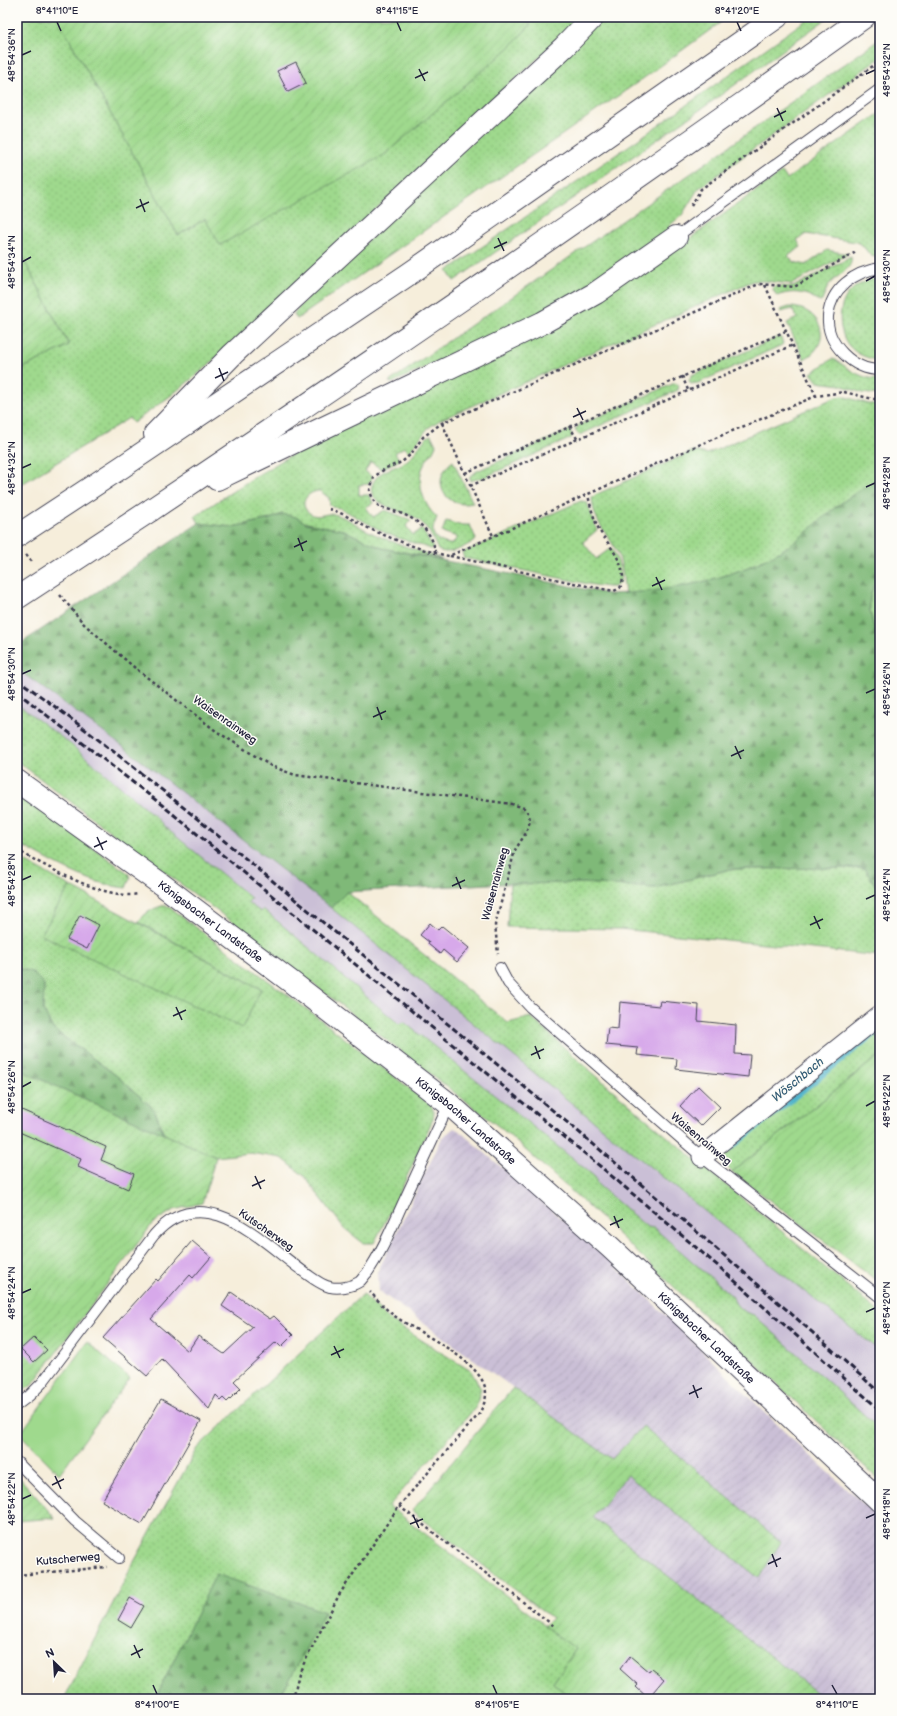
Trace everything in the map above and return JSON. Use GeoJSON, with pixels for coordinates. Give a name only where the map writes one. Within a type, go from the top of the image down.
{"type":"FeatureCollection","features":[{"type":"Feature","properties":{"kind":"main road"},"geometry":{"type":"LineString","coordinates":[[122,467],[233,354],[564,47],[593,17]]}},
{"type":"Feature","properties":{"kind":"main road"},"geometry":{"type":"LineString","coordinates":[[19,543],[122,467],[542,182],[777,17]]}},
{"type":"Feature","properties":{"kind":"main road"},"geometry":{"type":"LineString","coordinates":[[17,598],[151,510],[601,204],[864,17]]}},
{"type":"Feature","properties":{"kind":"main road"},"geometry":{"type":"LineString","coordinates":[[151,510],[542,323],[596,293],[676,236]]}},
{"type":"Feature","properties":{"kind":"main road","name":"Königsbacher Landstraße"},"geometry":{"type":"LineString","coordinates":[[17,781],[161,884],[449,1104],[610,1247],[880,1501]]}},
{"type":"Feature","properties":{"kind":"street"},"geometry":{"type":"LineString","coordinates":[[702,1157],[880,1015]]}},
{"type":"Feature","properties":{"kind":"lane"},"geometry":{"type":"LineString","coordinates":[[676,236],[880,89]]}},
{"type":"Feature","properties":{"kind":"lane"},"geometry":{"type":"LineString","coordinates":[[880,268],[865,271],[853,276],[840,287],[833,300],[828,315],[828,325],[831,335],[844,356],[865,368],[880,370]]}},
{"type":"Feature","properties":{"kind":"lane","name":"Waisenrainweg"},"geometry":{"type":"LineString","coordinates":[[500,968],[508,983],[530,1007],[702,1157],[880,1297]]}},
{"type":"Feature","properties":{"kind":"lane"},"geometry":{"type":"LineString","coordinates":[[360,1282],[378,1257],[449,1104]]}},
{"type":"Feature","properties":{"kind":"lane","name":"Kutscherweg"},"geometry":{"type":"LineString","coordinates":[[17,1405],[42,1383],[154,1235],[163,1225],[183,1214],[197,1211],[214,1213],[229,1219],[251,1232],[308,1275],[329,1287],[343,1287],[360,1282]]}},
{"type":"Feature","properties":{"kind":"lane"},"geometry":{"type":"LineString","coordinates":[[17,1462],[75,1521],[118,1558]]}},
{"type":"Feature","properties":{"kind":"path"},"geometry":{"type":"LineString","coordinates":[[690,207],[701,189],[880,61]]}},
{"type":"Feature","properties":{"kind":"path"},"geometry":{"type":"LineString","coordinates":[[435,554],[435,547],[425,529],[410,517],[378,506],[370,490],[374,477],[386,468],[402,462],[411,454],[423,437],[442,423],[760,284],[794,287],[856,252]]}},
{"type":"Feature","properties":{"kind":"path"},"geometry":{"type":"LineString","coordinates":[[764,285],[816,396]]}},
{"type":"Feature","properties":{"kind":"path"},"geometry":{"type":"LineString","coordinates":[[464,473],[786,331]]}},
{"type":"Feature","properties":{"kind":"path"},"geometry":{"type":"LineString","coordinates":[[470,486],[792,345]]}},
{"type":"Feature","properties":{"kind":"path"},"geometry":{"type":"LineString","coordinates":[[682,376],[688,390]]}},
{"type":"Feature","properties":{"kind":"path"},"geometry":{"type":"LineString","coordinates":[[449,556],[694,447],[816,396],[844,392],[873,399],[880,399]]}},
{"type":"Feature","properties":{"kind":"path"},"geometry":{"type":"LineString","coordinates":[[442,423],[493,536]]}},
{"type":"Feature","properties":{"kind":"path"},"geometry":{"type":"LineString","coordinates":[[569,426],[578,440]]}},
{"type":"Feature","properties":{"kind":"path"},"geometry":{"type":"LineString","coordinates":[[329,509],[340,512],[385,536],[435,554],[496,568],[614,591],[620,588],[622,584],[618,559],[596,522],[588,495]]}},
{"type":"Feature","properties":{"kind":"path"},"geometry":{"type":"LineString","coordinates":[[19,543],[36,567]]}},
{"type":"Feature","properties":{"kind":"path","name":"Waisenrainweg"},"geometry":{"type":"LineString","coordinates":[[55,590],[84,624],[135,668],[216,731],[271,766],[295,775],[512,804],[524,808],[529,814],[530,821],[526,833],[515,850],[495,925],[500,968]]}},
{"type":"Feature","properties":{"kind":"path"},"geometry":{"type":"LineString","coordinates":[[17,850],[69,877],[92,887],[118,894],[131,896],[143,893],[161,884]]}},
{"type":"Feature","properties":{"kind":"path"},"geometry":{"type":"LineString","coordinates":[[293,1699],[299,1673],[339,1595],[399,1506],[479,1414],[485,1402],[486,1394],[478,1372],[458,1356],[395,1317],[360,1282]]}},
{"type":"Feature","properties":{"kind":"path"},"geometry":{"type":"LineString","coordinates":[[399,1506],[554,1626]]}},
{"type":"Feature","properties":{"kind":"path","name":"Kutscherweg"},"geometry":{"type":"LineString","coordinates":[[17,1575],[108,1567],[118,1558]]}},
{"type":"Feature","properties":{"kind":"shaded area"},"geometry":{"type":"Polygon","coordinates":[[[17,669],[122,746],[331,908],[776,1269],[880,1351],[880,1429],[754,1315],[746,1313],[734,1303],[733,1297],[654,1228],[647,1227],[597,1184],[594,1176],[404,1022],[399,1024],[264,910],[261,912],[247,902],[251,899],[166,828],[156,817],[69,743],[17,704],[17,669]]]}},
{"type":"Feature","properties":{"kind":"shaded area"},"geometry":{"type":"Polygon","coordinates":[[[454,1128],[607,1258],[791,1438],[880,1519],[880,1699],[825,1699],[593,1517],[627,1475],[759,1578],[781,1542],[643,1426],[612,1459],[379,1291],[378,1271],[442,1138],[454,1128]]]}},
{"type":"Feature","properties":{"kind":"green space"},"geometry":{"type":"Polygon","coordinates":[[[17,17],[57,17],[178,235],[530,25],[526,17],[582,17],[203,370],[133,423],[129,418],[17,487],[17,371],[69,345],[17,247],[17,17]]]}},
{"type":"Feature","properties":{"kind":"green space"},"geometry":{"type":"Polygon","coordinates":[[[57,17],[526,17],[530,25],[510,47],[384,155],[220,245],[205,219],[178,235],[57,17]]]}},
{"type":"Feature","properties":{"kind":"green space"},"geometry":{"type":"Polygon","coordinates":[[[603,17],[728,17],[651,73],[297,319],[294,314],[303,302],[603,17]]]}},
{"type":"Feature","properties":{"kind":"green space"},"geometry":{"type":"Polygon","coordinates":[[[810,17],[829,17],[707,105],[454,281],[447,271],[643,136],[810,17]]]}},
{"type":"Feature","properties":{"kind":"green space"},"geometry":{"type":"Polygon","coordinates":[[[880,39],[880,58],[698,189],[682,215],[669,226],[672,229],[562,304],[392,383],[389,382],[693,172],[880,39]]]}},
{"type":"Feature","properties":{"kind":"green space"},"geometry":{"type":"Polygon","coordinates":[[[880,113],[880,258],[871,256],[862,245],[856,242],[806,234],[797,240],[801,247],[788,256],[794,262],[806,265],[827,250],[848,254],[792,284],[753,281],[440,420],[428,428],[409,452],[404,447],[395,453],[400,460],[381,469],[371,462],[365,471],[372,477],[369,484],[359,485],[359,495],[369,495],[373,503],[366,507],[373,517],[385,510],[411,520],[406,526],[413,535],[422,529],[433,548],[431,549],[387,534],[340,508],[332,507],[330,505],[329,498],[320,491],[311,493],[305,500],[305,507],[311,514],[317,516],[333,514],[341,516],[378,536],[442,559],[382,548],[343,530],[306,523],[295,517],[282,514],[270,519],[232,527],[199,523],[195,516],[256,476],[293,454],[682,244],[782,172],[787,179],[880,113]]]}},
{"type":"Feature","properties":{"kind":"green space"},"geometry":{"type":"Polygon","coordinates":[[[17,247],[69,345],[17,371],[17,247]]]}},
{"type":"Feature","properties":{"kind":"green space"},"geometry":{"type":"Polygon","coordinates":[[[851,257],[850,266],[831,282],[822,301],[820,302],[810,296],[799,293],[788,293],[777,296],[772,288],[776,286],[793,287],[851,257]]]}},
{"type":"Feature","properties":{"kind":"green space"},"geometry":{"type":"Polygon","coordinates":[[[875,278],[880,278],[879,361],[859,354],[849,346],[845,340],[840,320],[842,306],[848,294],[857,286],[875,278]]]}},
{"type":"Feature","properties":{"kind":"green space"},"geometry":{"type":"Polygon","coordinates":[[[789,307],[800,309],[809,313],[816,319],[820,327],[821,336],[819,345],[804,359],[787,323],[797,318],[792,309],[781,312],[780,310],[789,307]]]}},
{"type":"Feature","properties":{"kind":"green space"},"geometry":{"type":"Polygon","coordinates":[[[779,337],[783,343],[782,345],[698,383],[691,384],[689,380],[692,375],[779,337]]]}},
{"type":"Feature","properties":{"kind":"green space"},"geometry":{"type":"Polygon","coordinates":[[[832,359],[862,376],[880,379],[880,395],[862,393],[841,385],[818,382],[811,373],[832,359]]]}},
{"type":"Feature","properties":{"kind":"green space"},"geometry":{"type":"Polygon","coordinates":[[[675,383],[679,385],[678,390],[579,435],[575,430],[579,425],[675,383]]]}},
{"type":"Feature","properties":{"kind":"green space"},"geometry":{"type":"Polygon","coordinates":[[[842,396],[869,404],[880,404],[880,478],[876,479],[841,503],[787,548],[763,561],[725,576],[684,587],[663,591],[625,594],[620,559],[595,514],[592,498],[595,495],[693,451],[707,454],[836,397],[842,396]]]}},
{"type":"Feature","properties":{"kind":"green space"},"geometry":{"type":"Polygon","coordinates":[[[570,430],[572,435],[571,438],[487,476],[470,481],[470,476],[477,471],[570,430]]]}},
{"type":"Feature","properties":{"kind":"green space"},"geometry":{"type":"Polygon","coordinates":[[[431,435],[436,445],[424,464],[420,480],[422,494],[425,501],[432,513],[437,517],[433,527],[433,533],[440,541],[446,544],[453,544],[457,537],[442,532],[446,521],[459,525],[470,525],[476,539],[466,546],[448,552],[438,550],[428,531],[420,521],[414,517],[386,506],[378,501],[373,495],[372,487],[376,478],[386,471],[405,462],[411,457],[427,437],[431,435]]]}},
{"type":"Feature","properties":{"kind":"green space"},"geometry":{"type":"Polygon","coordinates":[[[453,461],[473,503],[463,504],[454,502],[448,498],[443,491],[441,484],[442,476],[446,468],[453,461]]]}},
{"type":"Feature","properties":{"kind":"green space"},"geometry":{"type":"Polygon","coordinates":[[[880,478],[880,580],[874,587],[871,595],[870,612],[880,646],[880,892],[864,868],[731,869],[655,888],[583,883],[489,884],[347,892],[331,908],[122,746],[17,669],[17,646],[199,523],[232,527],[270,519],[282,514],[296,517],[306,523],[343,530],[382,548],[609,594],[631,593],[653,591],[718,578],[759,562],[779,552],[801,537],[841,503],[876,479],[880,478]]]}},
{"type":"Feature","properties":{"kind":"green space"},"geometry":{"type":"Polygon","coordinates":[[[581,501],[587,502],[597,530],[583,542],[596,559],[611,548],[616,556],[620,569],[620,583],[614,587],[588,584],[464,558],[462,553],[581,501]]]}},
{"type":"Feature","properties":{"kind":"green space"},"geometry":{"type":"Polygon","coordinates":[[[880,580],[880,646],[870,612],[870,603],[874,587],[880,580]]]}},
{"type":"Feature","properties":{"kind":"green space"},"geometry":{"type":"Polygon","coordinates":[[[17,704],[69,743],[156,817],[166,828],[251,898],[248,903],[261,912],[263,909],[399,1024],[404,1022],[594,1176],[597,1184],[647,1227],[654,1228],[733,1297],[736,1304],[741,1309],[754,1315],[880,1429],[880,1481],[587,1205],[502,1129],[251,936],[17,761],[17,704]]]}},
{"type":"Feature","properties":{"kind":"green space"},"geometry":{"type":"Polygon","coordinates":[[[17,793],[128,873],[130,878],[126,888],[112,886],[83,877],[17,843],[17,793]]]}},
{"type":"Feature","properties":{"kind":"green space"},"geometry":{"type":"Polygon","coordinates":[[[17,857],[70,886],[41,935],[261,989],[138,922],[150,911],[166,905],[308,1010],[431,1105],[434,1112],[433,1119],[396,1201],[374,1243],[363,1243],[344,1228],[304,1176],[282,1158],[250,1153],[216,1157],[164,1134],[154,1109],[117,1076],[53,1029],[43,1010],[44,984],[32,972],[17,968],[17,857]]]}},
{"type":"Feature","properties":{"kind":"green space"},"geometry":{"type":"Polygon","coordinates":[[[864,868],[880,892],[880,956],[620,929],[507,927],[510,884],[583,883],[655,888],[731,869],[864,868]]]}},
{"type":"Feature","properties":{"kind":"green space"},"geometry":{"type":"Polygon","coordinates":[[[70,886],[261,989],[242,1028],[41,935],[70,886]]]}},
{"type":"Feature","properties":{"kind":"green space"},"geometry":{"type":"Polygon","coordinates":[[[347,892],[508,1023],[531,1017],[644,1117],[880,1313],[880,1351],[776,1269],[331,908],[347,892]]]}},
{"type":"Feature","properties":{"kind":"green space"},"geometry":{"type":"Polygon","coordinates":[[[17,968],[32,972],[44,984],[43,1010],[53,1029],[117,1076],[154,1109],[164,1134],[17,1069],[17,968]]]}},
{"type":"Feature","properties":{"kind":"green space"},"geometry":{"type":"Polygon","coordinates":[[[880,1020],[880,1055],[732,1172],[714,1154],[880,1020]]]}},
{"type":"Feature","properties":{"kind":"green space"},"geometry":{"type":"Polygon","coordinates":[[[880,1055],[880,1283],[732,1172],[880,1055]]]}},
{"type":"Feature","properties":{"kind":"green space"},"geometry":{"type":"Polygon","coordinates":[[[17,1069],[216,1157],[202,1203],[174,1210],[153,1223],[32,1385],[17,1395],[17,1069]]]}},
{"type":"Feature","properties":{"kind":"green space"},"geometry":{"type":"Polygon","coordinates":[[[363,1294],[391,1321],[471,1371],[481,1389],[476,1407],[389,1506],[576,1649],[553,1683],[572,1699],[276,1699],[288,1683],[217,1574],[155,1699],[64,1699],[135,1560],[197,1448],[363,1294]]]}},
{"type":"Feature","properties":{"kind":"green space"},"geometry":{"type":"Polygon","coordinates":[[[87,1342],[130,1378],[59,1474],[20,1434],[87,1342]]]}},
{"type":"Feature","properties":{"kind":"green space"},"geometry":{"type":"Polygon","coordinates":[[[513,1388],[612,1459],[643,1426],[781,1542],[759,1578],[627,1475],[593,1517],[825,1699],[572,1699],[553,1683],[576,1649],[544,1626],[552,1618],[412,1511],[513,1388]]]}},
{"type":"Feature","properties":{"kind":"green space"},"geometry":{"type":"Polygon","coordinates":[[[17,1475],[55,1518],[17,1521],[17,1475]]]}},
{"type":"Feature","properties":{"kind":"green space"},"geometry":{"type":"Polygon","coordinates":[[[216,1574],[325,1612],[288,1683],[276,1699],[155,1699],[216,1574]]]}},
{"type":"Feature","properties":{"kind":"building"},"geometry":{"type":"Polygon","coordinates":[[[296,62],[306,83],[288,92],[277,71],[296,62]]]}},
{"type":"Feature","properties":{"kind":"building"},"geometry":{"type":"Polygon","coordinates":[[[80,915],[99,925],[87,949],[67,939],[80,915]]]}},
{"type":"Feature","properties":{"kind":"building"},"geometry":{"type":"Polygon","coordinates":[[[430,923],[438,930],[442,926],[469,948],[457,962],[443,950],[440,954],[420,935],[430,923]]]}},
{"type":"Feature","properties":{"kind":"building"},"geometry":{"type":"Polygon","coordinates":[[[660,1001],[699,1005],[698,1021],[736,1025],[735,1054],[750,1055],[748,1077],[676,1069],[677,1059],[637,1055],[638,1048],[606,1045],[608,1028],[618,1029],[620,1002],[659,1006],[660,1001]]]}},
{"type":"Feature","properties":{"kind":"building"},"geometry":{"type":"Polygon","coordinates":[[[698,1086],[720,1107],[701,1126],[680,1106],[698,1086]]]}},
{"type":"Feature","properties":{"kind":"building"},"geometry":{"type":"Polygon","coordinates":[[[17,1108],[106,1147],[101,1160],[134,1174],[128,1189],[78,1167],[81,1159],[17,1131],[17,1108]]]}},
{"type":"Feature","properties":{"kind":"building"},"geometry":{"type":"Polygon","coordinates":[[[192,1241],[211,1257],[193,1278],[190,1275],[151,1319],[188,1351],[198,1336],[224,1354],[253,1327],[222,1306],[231,1292],[270,1319],[274,1316],[293,1335],[281,1347],[276,1342],[234,1381],[241,1388],[227,1402],[223,1398],[221,1400],[216,1395],[209,1409],[162,1359],[147,1376],[103,1338],[156,1279],[158,1281],[192,1241]]]}},
{"type":"Feature","properties":{"kind":"building"},"geometry":{"type":"Polygon","coordinates":[[[34,1337],[47,1350],[34,1362],[21,1349],[34,1337]]]}},
{"type":"Feature","properties":{"kind":"building"},"geometry":{"type":"Polygon","coordinates":[[[161,1399],[201,1421],[142,1524],[102,1501],[161,1399]]]}},
{"type":"Feature","properties":{"kind":"building"},"geometry":{"type":"Polygon","coordinates":[[[130,1598],[144,1606],[131,1628],[118,1620],[130,1598]]]}},
{"type":"Feature","properties":{"kind":"building"},"geometry":{"type":"Polygon","coordinates":[[[630,1656],[649,1672],[651,1669],[664,1679],[648,1698],[636,1687],[638,1685],[620,1669],[630,1656]]]}},
{"type":"Feature","properties":{"kind":"waterway","name":"Wöschbach"},"geometry":{"type":"LineString","coordinates":[[729,1149],[880,1029]]}},
{"type":"Feature","properties":{"kind":"railway"},"geometry":{"type":"LineString","coordinates":[[17,679],[145,776],[553,1110],[751,1278],[880,1393]]}},
{"type":"Feature","properties":{"kind":"railway"},"geometry":{"type":"LineString","coordinates":[[17,692],[162,805],[601,1167],[718,1266],[880,1410]]}}]}
